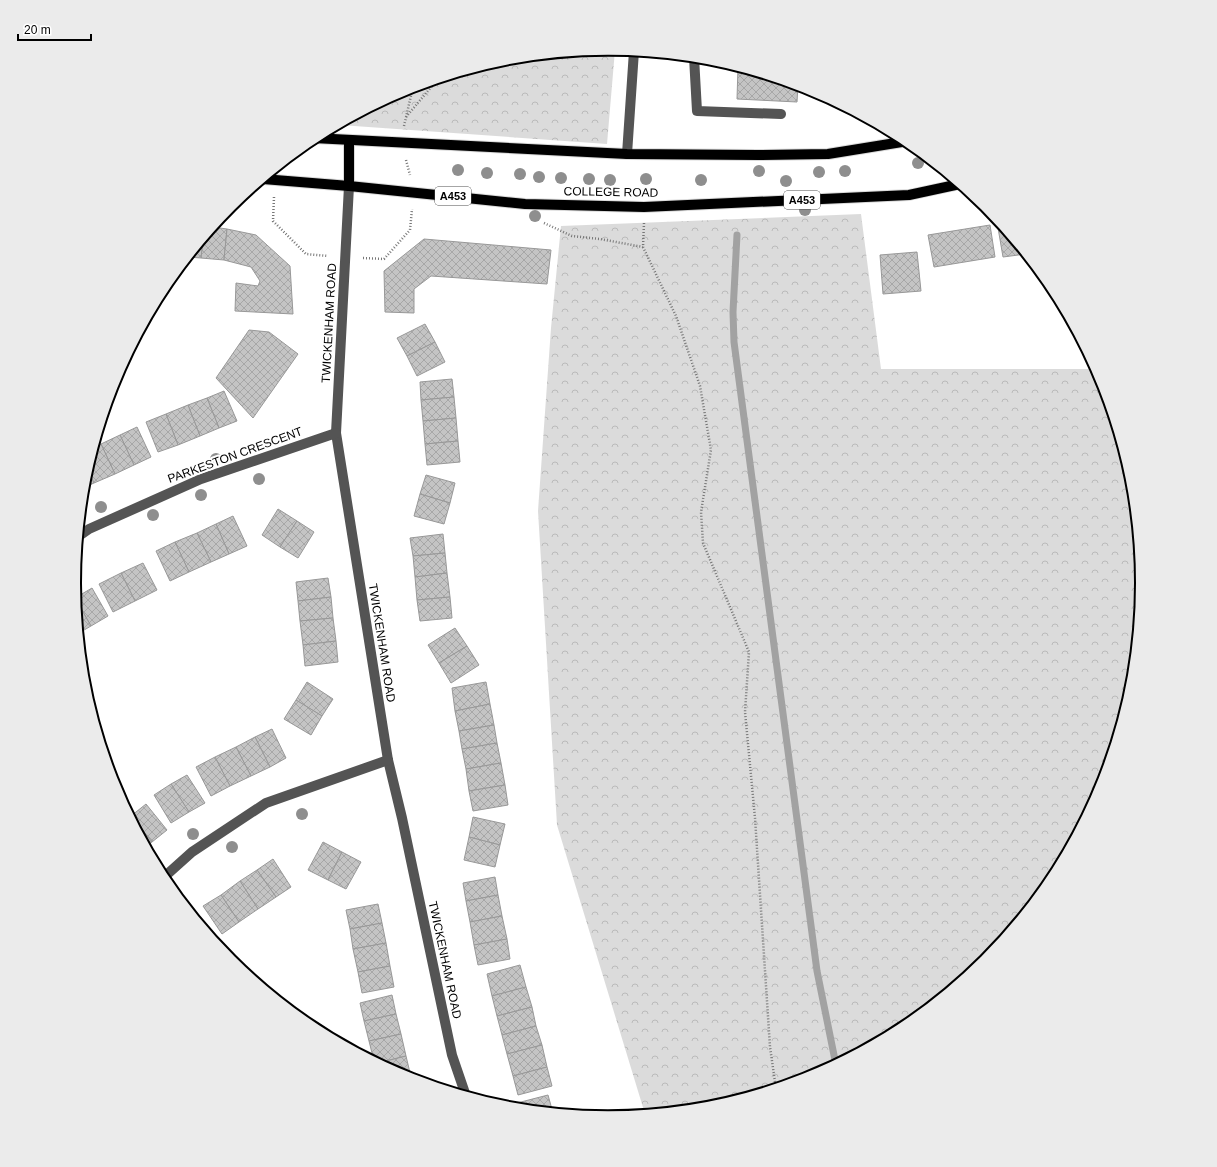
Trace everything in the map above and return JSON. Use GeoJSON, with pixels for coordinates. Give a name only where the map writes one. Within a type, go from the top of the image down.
{"type":"FeatureCollection","features":[{"type":"Feature","properties":{"kind":"main road"},"geometry":{"type":"LineString","coordinates":[[326,139],[627,154],[758,155],[828,154],[898,143]]}},
{"type":"Feature","properties":{"kind":"main road"},"geometry":{"type":"LineString","coordinates":[[349,140],[349,186]]}},
{"type":"Feature","properties":{"kind":"main road","name":"COLLEGE ROAD"},"geometry":{"type":"LineString","coordinates":[[270,180],[525,204],[644,207],[909,195],[954,185]]}},
{"type":"Feature","properties":{"kind":"street"},"geometry":{"type":"LineString","coordinates":[[627,154],[634,57]]}},
{"type":"Feature","properties":{"kind":"street"},"geometry":{"type":"LineString","coordinates":[[694,64],[697,111],[781,114]]}},
{"type":"Feature","properties":{"kind":"street","name":"TWICKENHAM ROAD"},"geometry":{"type":"LineString","coordinates":[[349,186],[336,433],[388,760],[404,825],[452,1055],[464,1091]]}},
{"type":"Feature","properties":{"kind":"street","name":"PARKESTON CRESCENT"},"geometry":{"type":"LineString","coordinates":[[84,533],[201,479],[336,433]]}},
{"type":"Feature","properties":{"kind":"street"},"geometry":{"type":"LineString","coordinates":[[168,874],[192,852],[266,803],[388,760]]}},
{"type":"Feature","properties":{"kind":"path"},"geometry":{"type":"LineString","coordinates":[[411,94],[405,119],[432,87]]}},
{"type":"Feature","properties":{"kind":"path"},"geometry":{"type":"LineString","coordinates":[[644,207],[643,247],[676,316],[700,386],[711,450],[701,512],[703,543],[749,652],[745,712],[755,818],[770,1047],[775,1084]]}},
{"type":"Feature","properties":{"kind":"path"},"geometry":{"type":"LineString","coordinates":[[540,221],[572,236],[600,239],[643,247]]}},
{"type":"Feature","properties":{"kind":"green space"},"geometry":{"type":"Polygon","coordinates":[[[614,56],[607,144],[348,126],[375,110],[407,96],[472,74],[506,66],[540,61],[574,57],[614,56]]]}},
{"type":"Feature","properties":{"kind":"green space"},"geometry":{"type":"Polygon","coordinates":[[[861,214],[881,369],[1090,369],[1108,414],[1118,447],[1126,481],[1135,549],[1135,618],[1131,652],[1126,686],[1108,753],[1082,817],[1065,847],[1047,877],[1027,905],[1005,931],[956,980],[930,1002],[902,1022],[842,1057],[778,1083],[745,1093],[711,1101],[644,1110],[557,825],[538,511],[551,328],[561,226],[861,214]]]}},
{"type":"Feature","properties":{"kind":"building"},"geometry":{"type":"Polygon","coordinates":[[[738,72],[798,91],[797,102],[737,99],[738,72]]]}},
{"type":"Feature","properties":{"kind":"building"},"geometry":{"type":"Polygon","coordinates":[[[990,225],[995,257],[934,267],[928,235],[990,225]]]}},
{"type":"Feature","properties":{"kind":"building"},"geometry":{"type":"Polygon","coordinates":[[[220,228],[227,229],[224,260],[201,258],[202,248],[212,236],[220,228]]]}},
{"type":"Feature","properties":{"kind":"building"},"geometry":{"type":"Polygon","coordinates":[[[227,229],[256,235],[290,266],[293,314],[235,311],[236,283],[258,286],[260,281],[251,267],[224,260],[227,229]]]}},
{"type":"Feature","properties":{"kind":"building"},"geometry":{"type":"Polygon","coordinates":[[[998,229],[1021,255],[1003,257],[998,229]]]}},
{"type":"Feature","properties":{"kind":"building"},"geometry":{"type":"Polygon","coordinates":[[[424,239],[551,250],[547,284],[431,276],[414,289],[414,313],[385,312],[384,271],[424,239]]]}},
{"type":"Feature","properties":{"kind":"building"},"geometry":{"type":"Polygon","coordinates":[[[202,248],[201,258],[194,257],[202,248]]]}},
{"type":"Feature","properties":{"kind":"building"},"geometry":{"type":"Polygon","coordinates":[[[917,252],[921,291],[883,294],[880,255],[917,252]]]}},
{"type":"Feature","properties":{"kind":"building"},"geometry":{"type":"Polygon","coordinates":[[[425,324],[435,342],[407,356],[397,338],[425,324]]]}},
{"type":"Feature","properties":{"kind":"building"},"geometry":{"type":"Polygon","coordinates":[[[249,330],[269,332],[298,354],[253,418],[216,378],[249,330]]]}},
{"type":"Feature","properties":{"kind":"building"},"geometry":{"type":"Polygon","coordinates":[[[435,342],[445,362],[417,376],[407,356],[435,342]]]}},
{"type":"Feature","properties":{"kind":"building"},"geometry":{"type":"Polygon","coordinates":[[[452,379],[454,397],[421,400],[420,382],[452,379]]]}},
{"type":"Feature","properties":{"kind":"building"},"geometry":{"type":"Polygon","coordinates":[[[224,391],[237,421],[219,428],[207,398],[224,391]]]}},
{"type":"Feature","properties":{"kind":"building"},"geometry":{"type":"Polygon","coordinates":[[[454,397],[456,418],[423,421],[421,400],[454,397]]]}},
{"type":"Feature","properties":{"kind":"building"},"geometry":{"type":"Polygon","coordinates":[[[207,398],[219,428],[200,436],[188,405],[207,398]]]}},
{"type":"Feature","properties":{"kind":"building"},"geometry":{"type":"Polygon","coordinates":[[[188,405],[200,436],[178,445],[166,414],[188,405]]]}},
{"type":"Feature","properties":{"kind":"building"},"geometry":{"type":"Polygon","coordinates":[[[166,414],[178,445],[158,452],[146,422],[166,414]]]}},
{"type":"Feature","properties":{"kind":"building"},"geometry":{"type":"Polygon","coordinates":[[[456,418],[458,441],[425,444],[423,421],[456,418]]]}},
{"type":"Feature","properties":{"kind":"building"},"geometry":{"type":"Polygon","coordinates":[[[137,427],[151,457],[134,465],[120,435],[137,427]]]}},
{"type":"Feature","properties":{"kind":"building"},"geometry":{"type":"Polygon","coordinates":[[[120,435],[134,465],[115,474],[101,444],[120,435]]]}},
{"type":"Feature","properties":{"kind":"building"},"geometry":{"type":"Polygon","coordinates":[[[458,441],[460,462],[427,465],[425,444],[458,441]]]}},
{"type":"Feature","properties":{"kind":"building"},"geometry":{"type":"Polygon","coordinates":[[[101,444],[115,474],[94,483],[92,478],[101,444]]]}},
{"type":"Feature","properties":{"kind":"building"},"geometry":{"type":"Polygon","coordinates":[[[426,475],[455,483],[450,503],[420,494],[426,475]]]}},
{"type":"Feature","properties":{"kind":"building"},"geometry":{"type":"Polygon","coordinates":[[[92,478],[94,483],[90,485],[92,478]]]}},
{"type":"Feature","properties":{"kind":"building"},"geometry":{"type":"Polygon","coordinates":[[[420,494],[450,503],[444,524],[414,516],[420,494]]]}},
{"type":"Feature","properties":{"kind":"building"},"geometry":{"type":"Polygon","coordinates":[[[278,509],[297,521],[280,547],[262,535],[278,509]]]}},
{"type":"Feature","properties":{"kind":"building"},"geometry":{"type":"Polygon","coordinates":[[[233,516],[247,546],[229,554],[216,524],[233,516]]]}},
{"type":"Feature","properties":{"kind":"building"},"geometry":{"type":"Polygon","coordinates":[[[297,521],[314,532],[298,558],[280,547],[297,521]]]}},
{"type":"Feature","properties":{"kind":"building"},"geometry":{"type":"Polygon","coordinates":[[[216,524],[229,554],[211,562],[197,533],[216,524]]]}},
{"type":"Feature","properties":{"kind":"building"},"geometry":{"type":"Polygon","coordinates":[[[197,533],[211,562],[189,572],[175,542],[197,533]]]}},
{"type":"Feature","properties":{"kind":"building"},"geometry":{"type":"Polygon","coordinates":[[[443,534],[445,553],[413,556],[410,538],[443,534]]]}},
{"type":"Feature","properties":{"kind":"building"},"geometry":{"type":"Polygon","coordinates":[[[175,542],[189,572],[170,581],[156,551],[175,542]]]}},
{"type":"Feature","properties":{"kind":"building"},"geometry":{"type":"Polygon","coordinates":[[[445,553],[447,573],[415,577],[413,556],[445,553]]]}},
{"type":"Feature","properties":{"kind":"building"},"geometry":{"type":"Polygon","coordinates":[[[143,563],[157,590],[135,601],[121,573],[143,563]]]}},
{"type":"Feature","properties":{"kind":"building"},"geometry":{"type":"Polygon","coordinates":[[[121,573],[135,601],[113,612],[99,584],[121,573]]]}},
{"type":"Feature","properties":{"kind":"building"},"geometry":{"type":"Polygon","coordinates":[[[447,573],[450,597],[417,600],[415,577],[447,573]]]}},
{"type":"Feature","properties":{"kind":"building"},"geometry":{"type":"Polygon","coordinates":[[[328,578],[331,597],[298,601],[296,582],[328,578]]]}},
{"type":"Feature","properties":{"kind":"building"},"geometry":{"type":"Polygon","coordinates":[[[92,588],[108,616],[91,626],[82,610],[81,594],[92,588]]]}},
{"type":"Feature","properties":{"kind":"building"},"geometry":{"type":"Polygon","coordinates":[[[331,597],[333,618],[300,621],[298,601],[331,597]]]}},
{"type":"Feature","properties":{"kind":"building"},"geometry":{"type":"Polygon","coordinates":[[[450,597],[452,618],[420,621],[417,600],[450,597]]]}},
{"type":"Feature","properties":{"kind":"building"},"geometry":{"type":"Polygon","coordinates":[[[82,610],[91,626],[83,630],[82,610]]]}},
{"type":"Feature","properties":{"kind":"building"},"geometry":{"type":"Polygon","coordinates":[[[333,618],[336,641],[303,645],[300,621],[333,618]]]}},
{"type":"Feature","properties":{"kind":"building"},"geometry":{"type":"Polygon","coordinates":[[[455,628],[467,646],[439,663],[428,645],[455,628]]]}},
{"type":"Feature","properties":{"kind":"building"},"geometry":{"type":"Polygon","coordinates":[[[336,641],[338,662],[305,666],[303,645],[336,641]]]}},
{"type":"Feature","properties":{"kind":"building"},"geometry":{"type":"Polygon","coordinates":[[[467,646],[479,665],[451,683],[439,663],[467,646]]]}},
{"type":"Feature","properties":{"kind":"building"},"geometry":{"type":"Polygon","coordinates":[[[307,682],[333,699],[322,716],[296,700],[307,682]]]}},
{"type":"Feature","properties":{"kind":"building"},"geometry":{"type":"Polygon","coordinates":[[[486,682],[490,704],[455,711],[452,688],[486,682]]]}},
{"type":"Feature","properties":{"kind":"building"},"geometry":{"type":"Polygon","coordinates":[[[296,700],[322,716],[311,735],[284,719],[296,700]]]}},
{"type":"Feature","properties":{"kind":"building"},"geometry":{"type":"Polygon","coordinates":[[[490,704],[494,725],[459,731],[455,711],[490,704]]]}},
{"type":"Feature","properties":{"kind":"building"},"geometry":{"type":"Polygon","coordinates":[[[494,725],[497,743],[462,749],[459,731],[494,725]]]}},
{"type":"Feature","properties":{"kind":"building"},"geometry":{"type":"Polygon","coordinates":[[[272,729],[286,758],[270,767],[255,737],[272,729]]]}},
{"type":"Feature","properties":{"kind":"building"},"geometry":{"type":"Polygon","coordinates":[[[255,737],[270,767],[251,776],[236,747],[255,737]]]}},
{"type":"Feature","properties":{"kind":"building"},"geometry":{"type":"Polygon","coordinates":[[[497,743],[501,763],[466,769],[462,749],[497,743]]]}},
{"type":"Feature","properties":{"kind":"building"},"geometry":{"type":"Polygon","coordinates":[[[236,747],[251,776],[230,786],[215,757],[236,747]]]}},
{"type":"Feature","properties":{"kind":"building"},"geometry":{"type":"Polygon","coordinates":[[[215,757],[230,786],[211,796],[196,767],[215,757]]]}},
{"type":"Feature","properties":{"kind":"building"},"geometry":{"type":"Polygon","coordinates":[[[501,763],[505,785],[469,791],[466,769],[501,763]]]}},
{"type":"Feature","properties":{"kind":"building"},"geometry":{"type":"Polygon","coordinates":[[[187,775],[205,803],[189,812],[171,784],[187,775]]]}},
{"type":"Feature","properties":{"kind":"building"},"geometry":{"type":"Polygon","coordinates":[[[171,784],[189,812],[171,823],[154,795],[171,784]]]}},
{"type":"Feature","properties":{"kind":"building"},"geometry":{"type":"Polygon","coordinates":[[[505,785],[508,805],[473,811],[469,791],[505,785]]]}},
{"type":"Feature","properties":{"kind":"building"},"geometry":{"type":"Polygon","coordinates":[[[146,804],[167,830],[152,842],[143,830],[134,814],[146,804]]]}},
{"type":"Feature","properties":{"kind":"building"},"geometry":{"type":"Polygon","coordinates":[[[473,817],[505,824],[500,845],[469,837],[473,817]]]}},
{"type":"Feature","properties":{"kind":"building"},"geometry":{"type":"Polygon","coordinates":[[[143,830],[152,842],[150,843],[143,830]]]}},
{"type":"Feature","properties":{"kind":"building"},"geometry":{"type":"Polygon","coordinates":[[[469,837],[500,845],[495,867],[464,860],[469,837]]]}},
{"type":"Feature","properties":{"kind":"building"},"geometry":{"type":"Polygon","coordinates":[[[323,842],[342,852],[328,880],[308,870],[323,842]]]}},
{"type":"Feature","properties":{"kind":"building"},"geometry":{"type":"Polygon","coordinates":[[[342,852],[361,862],[346,889],[328,880],[342,852]]]}},
{"type":"Feature","properties":{"kind":"building"},"geometry":{"type":"Polygon","coordinates":[[[273,859],[291,887],[276,897],[257,870],[273,859]]]}},
{"type":"Feature","properties":{"kind":"building"},"geometry":{"type":"Polygon","coordinates":[[[257,870],[276,897],[258,909],[240,881],[257,870]]]}},
{"type":"Feature","properties":{"kind":"building"},"geometry":{"type":"Polygon","coordinates":[[[495,877],[498,895],[466,901],[463,883],[495,877]]]}},
{"type":"Feature","properties":{"kind":"building"},"geometry":{"type":"Polygon","coordinates":[[[240,881],[258,909],[239,922],[221,895],[240,881]]]}},
{"type":"Feature","properties":{"kind":"building"},"geometry":{"type":"Polygon","coordinates":[[[221,895],[239,922],[222,934],[203,906],[221,895]]]}},
{"type":"Feature","properties":{"kind":"building"},"geometry":{"type":"Polygon","coordinates":[[[498,895],[502,916],[470,922],[466,901],[498,895]]]}},
{"type":"Feature","properties":{"kind":"building"},"geometry":{"type":"Polygon","coordinates":[[[378,904],[382,923],[350,929],[346,910],[378,904]]]}},
{"type":"Feature","properties":{"kind":"building"},"geometry":{"type":"Polygon","coordinates":[[[502,916],[507,939],[474,945],[470,922],[502,916]]]}},
{"type":"Feature","properties":{"kind":"building"},"geometry":{"type":"Polygon","coordinates":[[[382,923],[386,943],[353,949],[350,929],[382,923]]]}},
{"type":"Feature","properties":{"kind":"building"},"geometry":{"type":"Polygon","coordinates":[[[507,939],[510,959],[478,965],[474,945],[507,939]]]}},
{"type":"Feature","properties":{"kind":"building"},"geometry":{"type":"Polygon","coordinates":[[[386,943],[390,966],[358,972],[353,949],[386,943]]]}},
{"type":"Feature","properties":{"kind":"building"},"geometry":{"type":"Polygon","coordinates":[[[520,965],[526,987],[492,996],[487,974],[520,965]]]}},
{"type":"Feature","properties":{"kind":"building"},"geometry":{"type":"Polygon","coordinates":[[[390,966],[394,987],[362,993],[358,972],[390,966]]]}},
{"type":"Feature","properties":{"kind":"building"},"geometry":{"type":"Polygon","coordinates":[[[526,987],[532,1007],[497,1016],[492,996],[526,987]]]}},
{"type":"Feature","properties":{"kind":"building"},"geometry":{"type":"Polygon","coordinates":[[[392,995],[396,1014],[364,1021],[360,1003],[392,995]]]}},
{"type":"Feature","properties":{"kind":"building"},"geometry":{"type":"Polygon","coordinates":[[[532,1007],[536,1026],[502,1035],[497,1016],[532,1007]]]}},
{"type":"Feature","properties":{"kind":"building"},"geometry":{"type":"Polygon","coordinates":[[[396,1014],[401,1034],[369,1041],[364,1021],[396,1014]]]}},
{"type":"Feature","properties":{"kind":"building"},"geometry":{"type":"Polygon","coordinates":[[[536,1026],[542,1045],[507,1054],[502,1035],[536,1026]]]}},
{"type":"Feature","properties":{"kind":"building"},"geometry":{"type":"Polygon","coordinates":[[[401,1034],[406,1056],[385,1061],[373,1056],[369,1041],[401,1034]]]}},
{"type":"Feature","properties":{"kind":"building"},"geometry":{"type":"Polygon","coordinates":[[[542,1045],[547,1067],[513,1076],[507,1054],[542,1045]]]}},
{"type":"Feature","properties":{"kind":"building"},"geometry":{"type":"Polygon","coordinates":[[[406,1056],[410,1072],[407,1071],[385,1061],[406,1056]]]}},
{"type":"Feature","properties":{"kind":"building"},"geometry":{"type":"Polygon","coordinates":[[[547,1067],[552,1086],[518,1095],[513,1076],[547,1067]]]}},
{"type":"Feature","properties":{"kind":"building"},"geometry":{"type":"Polygon","coordinates":[[[548,1095],[551,1107],[540,1106],[518,1103],[548,1095]]]}},
{"type":"Feature","properties":{"kind":"waterway"},"geometry":{"type":"LineString","coordinates":[[737,235],[733,312],[734,342],[817,971],[835,1060]]}}]}
